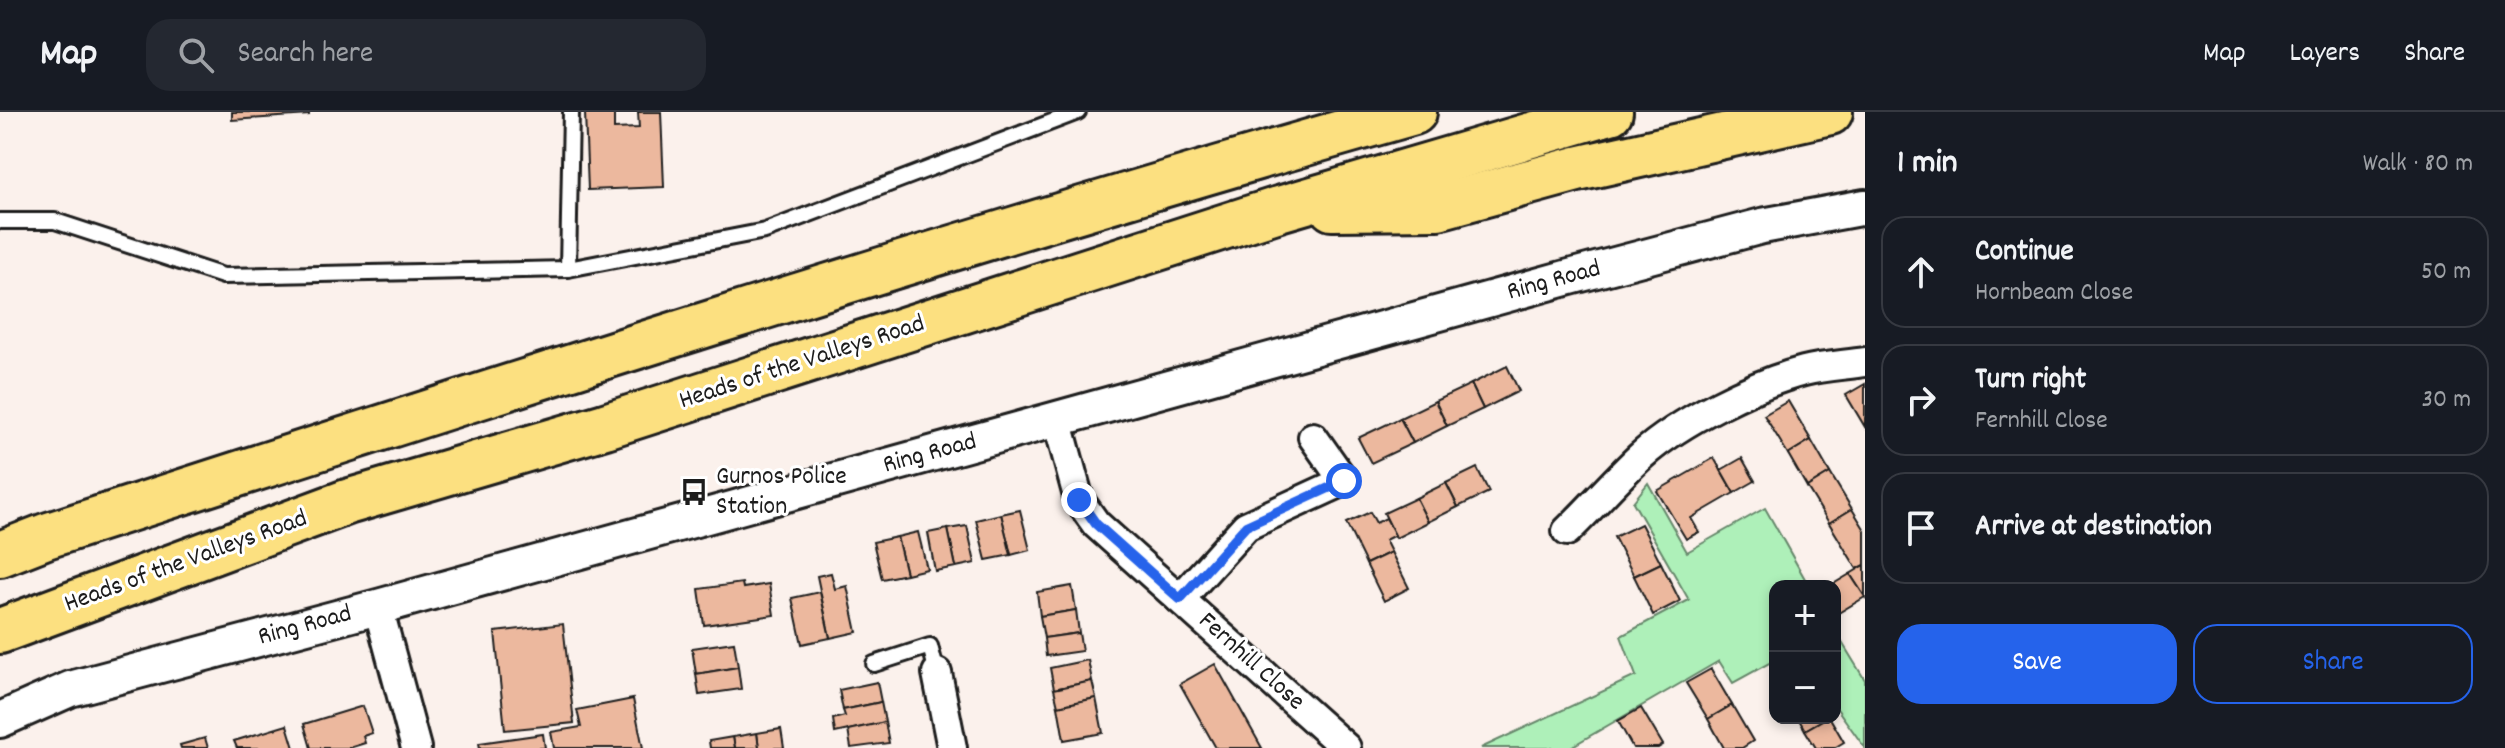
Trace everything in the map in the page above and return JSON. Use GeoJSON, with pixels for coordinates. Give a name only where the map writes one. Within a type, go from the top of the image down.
{"type":"FeatureCollection","features":[{"type":"Feature","properties":{"kind":"highway"},"geometry":{"type":"LineString","coordinates":[[1261,155],[1328,112]]}},
{"type":"Feature","properties":{"kind":"highway"},"geometry":{"type":"LineString","coordinates":[[0,554],[46,536],[512,385],[1261,155],[1414,112]]}},
{"type":"Feature","properties":{"kind":"highway","name":"Heads of the Valleys Road"},"geometry":{"type":"LineString","coordinates":[[0,631],[347,502],[605,426],[1279,209],[1610,112]]}},
{"type":"Feature","properties":{"kind":"highway"},"geometry":{"type":"LineString","coordinates":[[1279,209],[1438,207],[1577,169],[1830,112]]}},
{"type":"Feature","properties":{"kind":"street","name":"Ring Road"},"geometry":{"type":"LineString","coordinates":[[0,720],[70,689],[378,607],[1551,282],[1762,226],[1865,207]]}},
{"type":"Feature","properties":{"kind":"street"},"geometry":{"type":"LineString","coordinates":[[1567,531],[1642,455],[1686,425],[1744,392],[1806,370],[1865,362]]}},
{"type":"Feature","properties":{"kind":"street","name":"Fernhill Close"},"geometry":{"type":"LineString","coordinates":[[1057,419],[1079,500],[1096,524],[1346,748]]}},
{"type":"Feature","properties":{"kind":"street"},"geometry":{"type":"LineString","coordinates":[[1180,599],[1246,526],[1344,481],[1313,437]]}},
{"type":"Feature","properties":{"kind":"street"},"geometry":{"type":"LineString","coordinates":[[378,607],[416,748]]}},
{"type":"Feature","properties":{"kind":"street"},"geometry":{"type":"LineString","coordinates":[[937,673],[952,748]]}},
{"type":"Feature","properties":{"kind":"lane"},"geometry":{"type":"LineString","coordinates":[[568,269],[571,112]]}},
{"type":"Feature","properties":{"kind":"lane"},"geometry":{"type":"LineString","coordinates":[[0,221],[55,221],[223,276],[568,269],[765,231],[1078,112]]}},
{"type":"Feature","properties":{"kind":"lane"},"geometry":{"type":"LineString","coordinates":[[874,664],[930,646],[937,673]]}},
{"type":"Feature","properties":{"kind":"green space"},"geometry":{"type":"Polygon","coordinates":[[[1648,483],[1687,552],[1765,508],[1806,580],[1769,580],[1769,663],[1733,683],[1719,661],[1569,748],[1481,748],[1636,676],[1621,636],[1689,600],[1633,502],[1648,483]]]}},
{"type":"Feature","properties":{"kind":"green space"},"geometry":{"type":"Polygon","coordinates":[[[1841,641],[1865,680],[1865,748],[1841,714],[1841,641]]]}},
{"type":"Feature","properties":{"kind":"building"},"geometry":{"type":"Polygon","coordinates":[[[232,112],[309,112],[309,115],[232,120],[232,112]]]}},
{"type":"Feature","properties":{"kind":"building"},"geometry":{"type":"Polygon","coordinates":[[[614,112],[614,129],[639,128],[638,112],[661,112],[664,187],[588,190],[585,113],[614,112]]]}},
{"type":"Feature","properties":{"kind":"building"},"geometry":{"type":"Polygon","coordinates":[[[1507,366],[1519,391],[1483,409],[1471,384],[1507,366]]]}},
{"type":"Feature","properties":{"kind":"building"},"geometry":{"type":"Polygon","coordinates":[[[1471,384],[1483,409],[1447,426],[1435,401],[1471,384]]]}},
{"type":"Feature","properties":{"kind":"building"},"geometry":{"type":"Polygon","coordinates":[[[1865,384],[1865,427],[1846,395],[1865,384]]]}},
{"type":"Feature","properties":{"kind":"building"},"geometry":{"type":"Polygon","coordinates":[[[1435,401],[1447,426],[1413,443],[1400,418],[1435,401]]]}},
{"type":"Feature","properties":{"kind":"building"},"geometry":{"type":"Polygon","coordinates":[[[1788,401],[1811,440],[1788,454],[1764,415],[1788,401]]]}},
{"type":"Feature","properties":{"kind":"building"},"geometry":{"type":"Polygon","coordinates":[[[1400,418],[1413,443],[1371,463],[1358,438],[1400,418]]]}},
{"type":"Feature","properties":{"kind":"building"},"geometry":{"type":"Polygon","coordinates":[[[1811,440],[1830,473],[1807,487],[1788,454],[1811,440]]]}},
{"type":"Feature","properties":{"kind":"building"},"geometry":{"type":"Polygon","coordinates":[[[1714,458],[1734,493],[1691,518],[1699,532],[1686,539],[1657,491],[1714,458]]]}},
{"type":"Feature","properties":{"kind":"building"},"geometry":{"type":"Polygon","coordinates":[[[1742,458],[1755,481],[1734,493],[1721,470],[1742,458]]]}},
{"type":"Feature","properties":{"kind":"building"},"geometry":{"type":"Polygon","coordinates":[[[1477,468],[1489,492],[1458,507],[1446,483],[1477,468]]]}},
{"type":"Feature","properties":{"kind":"building"},"geometry":{"type":"Polygon","coordinates":[[[1830,473],[1852,509],[1829,523],[1807,487],[1830,473]]]}},
{"type":"Feature","properties":{"kind":"building"},"geometry":{"type":"Polygon","coordinates":[[[1446,483],[1458,507],[1428,522],[1416,498],[1446,483]]]}},
{"type":"Feature","properties":{"kind":"building"},"geometry":{"type":"Polygon","coordinates":[[[1416,498],[1428,522],[1396,538],[1384,513],[1416,498]]]}},
{"type":"Feature","properties":{"kind":"building"},"geometry":{"type":"Polygon","coordinates":[[[1852,509],[1865,530],[1865,565],[1857,569],[1829,523],[1852,509]]]}},
{"type":"Feature","properties":{"kind":"building"},"geometry":{"type":"Polygon","coordinates":[[[1020,510],[1030,550],[1011,555],[1001,514],[1020,510]]]}},
{"type":"Feature","properties":{"kind":"building"},"geometry":{"type":"Polygon","coordinates":[[[1370,512],[1376,523],[1386,518],[1395,535],[1385,540],[1391,552],[1366,564],[1346,523],[1370,512]]]}},
{"type":"Feature","properties":{"kind":"building"},"geometry":{"type":"Polygon","coordinates":[[[1001,514],[1011,555],[986,560],[976,520],[1001,514]]]}},
{"type":"Feature","properties":{"kind":"building"},"geometry":{"type":"Polygon","coordinates":[[[1641,524],[1661,563],[1634,576],[1614,537],[1641,524]]]}},
{"type":"Feature","properties":{"kind":"building"},"geometry":{"type":"Polygon","coordinates":[[[967,526],[975,563],[956,567],[948,529],[967,526]]]}},
{"type":"Feature","properties":{"kind":"building"},"geometry":{"type":"Polygon","coordinates":[[[948,529],[956,567],[935,571],[928,533],[948,529]]]}},
{"type":"Feature","properties":{"kind":"building"},"geometry":{"type":"Polygon","coordinates":[[[918,532],[927,569],[906,574],[897,537],[918,532]]]}},
{"type":"Feature","properties":{"kind":"building"},"geometry":{"type":"Polygon","coordinates":[[[897,537],[906,574],[882,579],[873,542],[897,537]]]}},
{"type":"Feature","properties":{"kind":"building"},"geometry":{"type":"Polygon","coordinates":[[[1391,552],[1409,588],[1384,601],[1366,564],[1391,552]]]}},
{"type":"Feature","properties":{"kind":"building"},"geometry":{"type":"Polygon","coordinates":[[[1661,563],[1680,601],[1653,615],[1634,576],[1661,563]]]}},
{"type":"Feature","properties":{"kind":"building"},"geometry":{"type":"Polygon","coordinates":[[[1865,565],[1865,597],[1850,574],[1865,565]]]}},
{"type":"Feature","properties":{"kind":"building"},"geometry":{"type":"Polygon","coordinates":[[[831,573],[835,589],[847,586],[857,632],[830,638],[817,576],[831,573]]]}},
{"type":"Feature","properties":{"kind":"building"},"geometry":{"type":"Polygon","coordinates":[[[1850,574],[1865,597],[1841,611],[1841,580],[1850,574]]]}},
{"type":"Feature","properties":{"kind":"building"},"geometry":{"type":"Polygon","coordinates":[[[742,583],[743,588],[769,584],[774,615],[704,625],[699,589],[742,583]]]}},
{"type":"Feature","properties":{"kind":"building"},"geometry":{"type":"Polygon","coordinates":[[[1072,586],[1076,610],[1040,616],[1037,592],[1072,586]]]}},
{"type":"Feature","properties":{"kind":"building"},"geometry":{"type":"Polygon","coordinates":[[[820,592],[830,638],[802,644],[792,598],[820,592]]]}},
{"type":"Feature","properties":{"kind":"building"},"geometry":{"type":"Polygon","coordinates":[[[1076,610],[1079,633],[1044,638],[1040,616],[1076,610]]]}},
{"type":"Feature","properties":{"kind":"building"},"geometry":{"type":"Polygon","coordinates":[[[563,624],[574,723],[505,730],[495,632],[563,624]]]}},
{"type":"Feature","properties":{"kind":"building"},"geometry":{"type":"Polygon","coordinates":[[[1079,633],[1082,651],[1046,656],[1044,638],[1079,633]]]}},
{"type":"Feature","properties":{"kind":"building"},"geometry":{"type":"Polygon","coordinates":[[[734,642],[738,667],[696,674],[692,648],[734,642]]]}},
{"type":"Feature","properties":{"kind":"building"},"geometry":{"type":"Polygon","coordinates":[[[1088,660],[1092,681],[1054,689],[1050,668],[1088,660]]]}},
{"type":"Feature","properties":{"kind":"building"},"geometry":{"type":"Polygon","coordinates":[[[1215,664],[1262,748],[1216,748],[1180,684],[1215,664]]]}},
{"type":"Feature","properties":{"kind":"building"},"geometry":{"type":"Polygon","coordinates":[[[738,667],[741,689],[699,695],[696,674],[738,667]]]}},
{"type":"Feature","properties":{"kind":"building"},"geometry":{"type":"Polygon","coordinates":[[[1711,669],[1732,705],[1708,719],[1686,683],[1711,669]]]}},
{"type":"Feature","properties":{"kind":"building"},"geometry":{"type":"Polygon","coordinates":[[[1092,681],[1096,698],[1058,706],[1054,689],[1092,681]]]}},
{"type":"Feature","properties":{"kind":"building"},"geometry":{"type":"Polygon","coordinates":[[[877,682],[881,702],[843,710],[839,690],[877,682]]]}},
{"type":"Feature","properties":{"kind":"building"},"geometry":{"type":"Polygon","coordinates":[[[1096,698],[1103,733],[1064,740],[1058,706],[1096,698]]]}},
{"type":"Feature","properties":{"kind":"building"},"geometry":{"type":"Polygon","coordinates":[[[633,699],[643,748],[554,748],[551,732],[581,727],[577,710],[633,699]]]}},
{"type":"Feature","properties":{"kind":"building"},"geometry":{"type":"Polygon","coordinates":[[[881,702],[885,722],[835,733],[833,719],[845,716],[843,710],[881,702]]]}},
{"type":"Feature","properties":{"kind":"building"},"geometry":{"type":"Polygon","coordinates":[[[1732,705],[1753,741],[1742,748],[1724,748],[1708,719],[1732,705]]]}},
{"type":"Feature","properties":{"kind":"building"},"geometry":{"type":"Polygon","coordinates":[[[363,706],[372,733],[363,736],[365,743],[349,748],[311,748],[304,724],[363,706]]]}},
{"type":"Feature","properties":{"kind":"building"},"geometry":{"type":"Polygon","coordinates":[[[1641,708],[1663,745],[1658,748],[1633,748],[1618,721],[1641,708]]]}},
{"type":"Feature","properties":{"kind":"building"},"geometry":{"type":"Polygon","coordinates":[[[885,722],[889,743],[851,748],[848,730],[885,722]]]}},
{"type":"Feature","properties":{"kind":"building"},"geometry":{"type":"Polygon","coordinates":[[[1802,724],[1816,724],[1805,730],[1802,724]]]}},
{"type":"Feature","properties":{"kind":"building"},"geometry":{"type":"Polygon","coordinates":[[[1816,724],[1834,724],[1844,742],[1834,748],[1816,748],[1805,730],[1816,724]]]}},
{"type":"Feature","properties":{"kind":"building"},"geometry":{"type":"Polygon","coordinates":[[[287,725],[294,748],[237,748],[234,741],[287,725]]]}},
{"type":"Feature","properties":{"kind":"building"},"geometry":{"type":"Polygon","coordinates":[[[781,729],[784,748],[759,748],[757,733],[781,729]]]}},
{"type":"Feature","properties":{"kind":"building"},"geometry":{"type":"Polygon","coordinates":[[[757,733],[759,748],[735,748],[733,737],[757,733]]]}},
{"type":"Feature","properties":{"kind":"building"},"geometry":{"type":"Polygon","coordinates":[[[543,734],[545,748],[480,748],[479,743],[543,734]]]}},
{"type":"Feature","properties":{"kind":"building"},"geometry":{"type":"Polygon","coordinates":[[[733,737],[735,748],[710,748],[709,741],[733,737]]]}},
{"type":"Feature","properties":{"kind":"building"},"geometry":{"type":"Polygon","coordinates":[[[205,738],[208,748],[181,748],[180,745],[205,738]]]}},
{"type":"Feature","properties":{"kind":"place","name":"Gurnos Police Station"},"geometry":{"type":"Point","coordinates":[694,492]}},
{"type":"Feature","properties":{"kind":"route"},"geometry":{"type":"LineString","coordinates":[[1079,500],[1096,524],[1180,599],[1246,526],[1344,481]]}}]}
